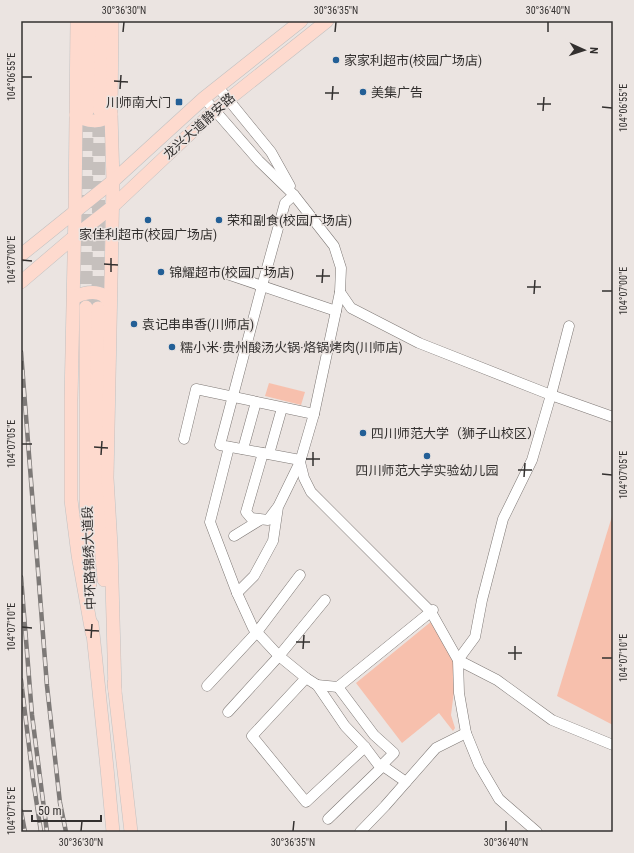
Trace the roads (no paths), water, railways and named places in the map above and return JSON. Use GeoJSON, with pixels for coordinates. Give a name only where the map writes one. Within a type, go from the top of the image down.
{"type":"FeatureCollection","features":[{"type":"Feature","properties":{"kind":"main road"},"geometry":{"type":"LineString","coordinates":[[77,21],[93,113],[113,181],[112,207],[98,306]]}},
{"type":"Feature","properties":{"kind":"main road"},"geometry":{"type":"LineString","coordinates":[[89,21],[93,113]]}},
{"type":"Feature","properties":{"kind":"main road"},"geometry":{"type":"LineString","coordinates":[[93,113],[101,21]]}},
{"type":"Feature","properties":{"kind":"main road"},"geometry":{"type":"LineString","coordinates":[[92,633],[78,555],[71,500],[71,400],[75,211],[112,21]]}},
{"type":"Feature","properties":{"kind":"main road","name":"龙兴大道静安路"},"geometry":{"type":"LineString","coordinates":[[21,255],[54,230],[113,181],[204,98],[301,21]]}},
{"type":"Feature","properties":{"kind":"main road","name":"龙兴大道静安路"},"geometry":{"type":"LineString","coordinates":[[21,282],[112,207],[215,110],[327,21]]}},
{"type":"Feature","properties":{"kind":"main road"},"geometry":{"type":"LineString","coordinates":[[74,298],[82,293],[100,294],[104,296],[98,306]]}},
{"type":"Feature","properties":{"kind":"main road","name":"中环路锦绣大道段"},"geometry":{"type":"LineString","coordinates":[[98,306],[86,499],[92,633],[113,832]]}},
{"type":"Feature","properties":{"kind":"main road","name":"中环路锦绣大道段"},"geometry":{"type":"LineString","coordinates":[[98,306],[95,479],[115,691],[131,832]]}},
{"type":"Feature","properties":{"kind":"lane"},"geometry":{"type":"LineString","coordinates":[[218,87],[271,152],[294,194],[334,246],[341,268],[340,292],[336,311],[314,414],[300,461],[278,507],[268,520],[251,518],[246,512]]}},
{"type":"Feature","properties":{"kind":"lane"},"geometry":{"type":"LineString","coordinates":[[204,98],[259,161],[294,194]]}},
{"type":"Feature","properties":{"kind":"lane"},"geometry":{"type":"LineString","coordinates":[[294,194],[285,202],[220,445],[300,461]]}},
{"type":"Feature","properties":{"kind":"lane"},"geometry":{"type":"LineString","coordinates":[[226,274],[262,286],[316,308],[336,311]]}},
{"type":"Feature","properties":{"kind":"lane"},"geometry":{"type":"LineString","coordinates":[[340,292],[351,308],[419,343],[613,418]]}},
{"type":"Feature","properties":{"kind":"lane"},"geometry":{"type":"LineString","coordinates":[[458,660],[475,637],[482,600],[503,519],[532,460],[569,326]]}},
{"type":"Feature","properties":{"kind":"lane"},"geometry":{"type":"LineString","coordinates":[[184,439],[196,389],[314,414]]}},
{"type":"Feature","properties":{"kind":"lane"},"geometry":{"type":"LineString","coordinates":[[243,449],[256,402]]}},
{"type":"Feature","properties":{"kind":"lane"},"geometry":{"type":"LineString","coordinates":[[248,527],[246,512],[282,408]]}},
{"type":"Feature","properties":{"kind":"lane"},"geometry":{"type":"LineString","coordinates":[[229,447],[210,522],[237,593],[253,628],[279,656],[317,685],[345,726],[381,766],[406,782]]}},
{"type":"Feature","properties":{"kind":"lane"},"geometry":{"type":"LineString","coordinates":[[300,461],[304,478],[311,492],[432,611],[458,660],[459,693],[466,733],[479,766],[499,799],[530,830]]}},
{"type":"Feature","properties":{"kind":"lane"},"geometry":{"type":"LineString","coordinates":[[237,593],[254,576],[273,541],[278,507]]}},
{"type":"Feature","properties":{"kind":"lane"},"geometry":{"type":"LineString","coordinates":[[234,536],[260,520]]}},
{"type":"Feature","properties":{"kind":"lane"},"geometry":{"type":"LineString","coordinates":[[207,686],[257,632],[300,575]]}},
{"type":"Feature","properties":{"kind":"lane"},"geometry":{"type":"LineString","coordinates":[[228,712],[279,656],[325,600]]}},
{"type":"Feature","properties":{"kind":"lane"},"geometry":{"type":"LineString","coordinates":[[317,685],[338,687],[432,611]]}},
{"type":"Feature","properties":{"kind":"lane"},"geometry":{"type":"LineString","coordinates":[[458,660],[497,680],[552,720],[613,745]]}},
{"type":"Feature","properties":{"kind":"lane"},"geometry":{"type":"LineString","coordinates":[[306,678],[252,736],[306,802],[365,747]]}},
{"type":"Feature","properties":{"kind":"lane"},"geometry":{"type":"LineString","coordinates":[[328,819],[394,753],[374,735],[338,687]]}},
{"type":"Feature","properties":{"kind":"lane"},"geometry":{"type":"LineString","coordinates":[[365,830],[436,748],[466,733]]}},
{"type":"Feature","properties":{"kind":"tunnel"},"geometry":{"type":"LineString","coordinates":[[98,308],[99,110]]}},
{"type":"Feature","properties":{"kind":"tunnel"},"geometry":{"type":"LineString","coordinates":[[86,303],[87,111]]}},
{"type":"Feature","properties":{"kind":"railway"},"geometry":{"type":"LineString","coordinates":[[21,352],[47,686],[60,803],[66,832]]}},
{"type":"Feature","properties":{"kind":"railway"},"geometry":{"type":"LineString","coordinates":[[21,577],[32,715],[47,832]]}},
{"type":"Feature","properties":{"kind":"railway"},"geometry":{"type":"LineString","coordinates":[[21,680],[41,832]]}},
{"type":"Feature","properties":{"kind":"railway"},"geometry":{"type":"LineString","coordinates":[[21,811],[25,832]]}},
{"type":"Feature","properties":{"kind":"place","name":"家家利超市(校园广场店)"},"geometry":{"type":"Point","coordinates":[336,60]}},
{"type":"Feature","properties":{"kind":"place","name":"美集广告"},"geometry":{"type":"Point","coordinates":[363,92]}},
{"type":"Feature","properties":{"kind":"place","name":"川师南大门"},"geometry":{"type":"Point","coordinates":[179,102]}},
{"type":"Feature","properties":{"kind":"place","name":"家佳利超市(校园广场店)"},"geometry":{"type":"Point","coordinates":[148,220]}},
{"type":"Feature","properties":{"kind":"place","name":"荣和副食(校园广场店)"},"geometry":{"type":"Point","coordinates":[219,220]}},
{"type":"Feature","properties":{"kind":"place","name":"锦耀超市(校园广场店)"},"geometry":{"type":"Point","coordinates":[161,272]}},
{"type":"Feature","properties":{"kind":"place","name":"袁记串串香(川师店)"},"geometry":{"type":"Point","coordinates":[134,324]}},
{"type":"Feature","properties":{"kind":"place","name":"糯小米·贵州酸汤火锅·烙锅烤肉(川师店)"},"geometry":{"type":"Point","coordinates":[172,347]}},
{"type":"Feature","properties":{"kind":"place","name":"四川师范大学（狮子山校区）"},"geometry":{"type":"Point","coordinates":[363,433]}},
{"type":"Feature","properties":{"kind":"place","name":"四川师范大学实验幼儿园"},"geometry":{"type":"Point","coordinates":[427,456]}}]}
